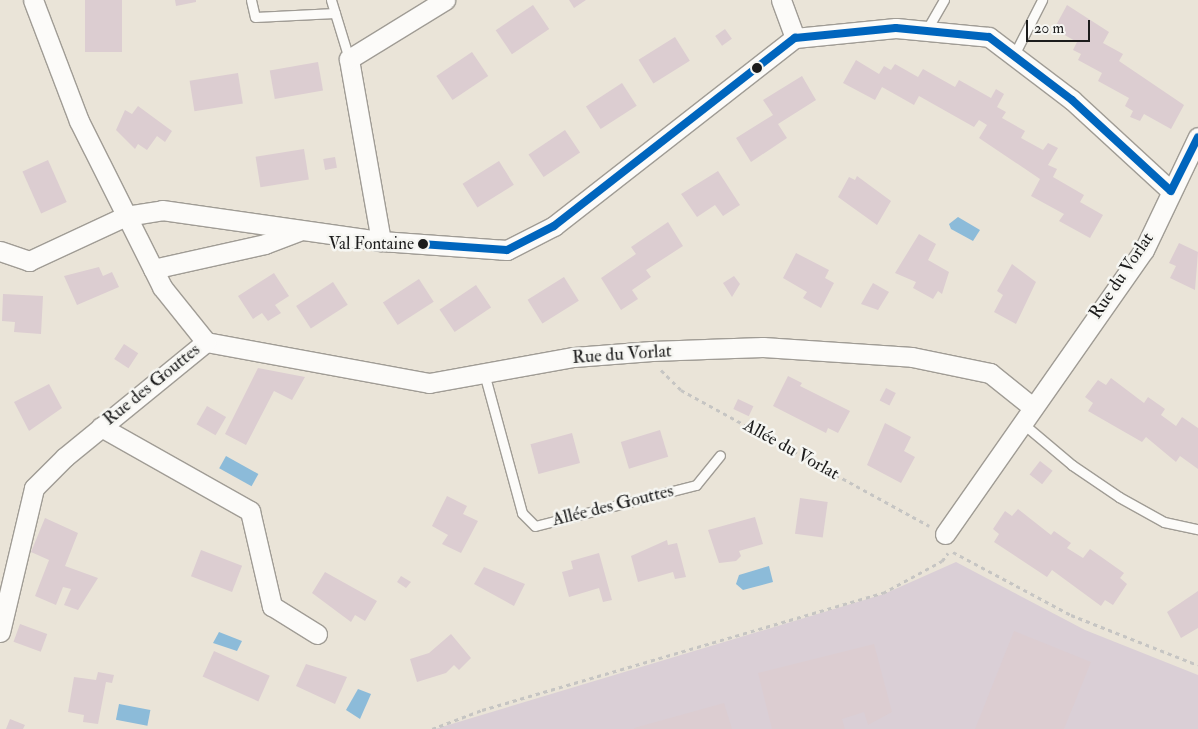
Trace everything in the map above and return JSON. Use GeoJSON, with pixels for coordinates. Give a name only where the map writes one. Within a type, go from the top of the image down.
{"type":"FeatureCollection","features":[{"type":"Feature","properties":{"kind":"street","name":"Rue des Gouttes"},"geometry":{"type":"LineString","coordinates":[[0,632],[34,488],[65,456],[206,342],[153,269],[126,216],[79,122],[33,0]]}},
{"type":"Feature","properties":{"kind":"street"},"geometry":{"type":"LineString","coordinates":[[381,241],[349,59],[445,0]]}},
{"type":"Feature","properties":{"kind":"street"},"geometry":{"type":"LineString","coordinates":[[781,0],[795,38]]}},
{"type":"Feature","properties":{"kind":"street"},"geometry":{"type":"LineString","coordinates":[[0,251],[29,261],[126,216],[162,210],[381,241],[507,250],[554,226],[795,38],[896,28],[989,37],[1072,100],[1171,192]]}},
{"type":"Feature","properties":{"kind":"street","name":"Rue du Vorlat"},"geometry":{"type":"LineString","coordinates":[[947,542],[1026,414],[1144,250],[1198,136]]}},
{"type":"Feature","properties":{"kind":"street"},"geometry":{"type":"LineString","coordinates":[[153,269],[266,244],[300,230]]}},
{"type":"Feature","properties":{"kind":"street","name":"Rue du Vorlat"},"geometry":{"type":"LineString","coordinates":[[206,342],[430,383],[574,357],[652,351],[763,347],[912,357],[990,373],[1026,414]]}},
{"type":"Feature","properties":{"kind":"street"},"geometry":{"type":"LineString","coordinates":[[101,427],[250,511],[272,606],[317,634]]}},
{"type":"Feature","properties":{"kind":"lane"},"geometry":{"type":"LineString","coordinates":[[250,0],[255,17],[335,13]]}},
{"type":"Feature","properties":{"kind":"lane"},"geometry":{"type":"LineString","coordinates":[[331,0],[349,59]]}},
{"type":"Feature","properties":{"kind":"lane"},"geometry":{"type":"LineString","coordinates":[[926,31],[944,0]]}},
{"type":"Feature","properties":{"kind":"lane"},"geometry":{"type":"LineString","coordinates":[[1014,55],[1042,0]]}},
{"type":"Feature","properties":{"kind":"lane","name":"Allée des Gouttes"},"geometry":{"type":"LineString","coordinates":[[484,373],[522,513],[535,526],[696,485],[720,455]]}},
{"type":"Feature","properties":{"kind":"lane"},"geometry":{"type":"LineString","coordinates":[[1026,414],[1072,465],[1119,497],[1164,522],[1198,529]]}},
{"type":"Feature","properties":{"kind":"path","name":"Allée du Vorlat"},"geometry":{"type":"LineString","coordinates":[[652,351],[663,373],[681,390],[1071,615],[1198,666]]}},
{"type":"Feature","properties":{"kind":"path"},"geometry":{"type":"LineString","coordinates":[[432,729],[482,710],[883,592],[942,560],[947,542]]}},
{"type":"Feature","properties":{"kind":"shaded area"},"geometry":{"type":"Polygon","coordinates":[[[956,562],[1085,630],[1198,675],[1198,729],[435,729],[884,594],[956,562]]]}},
{"type":"Feature","properties":{"kind":"water"},"geometry":{"type":"Polygon","coordinates":[[[958,217],[980,230],[973,241],[951,229],[949,224],[958,217]]]}},
{"type":"Feature","properties":{"kind":"water"},"geometry":{"type":"Polygon","coordinates":[[[226,456],[258,474],[252,486],[219,468],[226,456]]]}},
{"type":"Feature","properties":{"kind":"water"},"geometry":{"type":"Polygon","coordinates":[[[769,566],[773,582],[743,590],[736,584],[739,575],[769,566]]]}},
{"type":"Feature","properties":{"kind":"water"},"geometry":{"type":"Polygon","coordinates":[[[219,632],[242,641],[237,651],[213,643],[219,632]]]}},
{"type":"Feature","properties":{"kind":"water"},"geometry":{"type":"Polygon","coordinates":[[[358,689],[371,694],[360,719],[346,710],[358,689]]]}},
{"type":"Feature","properties":{"kind":"water"},"geometry":{"type":"Polygon","coordinates":[[[119,704],[150,710],[147,726],[116,720],[119,704]]]}},
{"type":"Feature","properties":{"kind":"building"},"geometry":{"type":"Polygon","coordinates":[[[85,0],[122,0],[122,52],[85,52],[85,0]]]}},
{"type":"Feature","properties":{"kind":"building"},"geometry":{"type":"Polygon","coordinates":[[[175,0],[196,0],[196,2],[176,6],[175,0]]]}},
{"type":"Feature","properties":{"kind":"building"},"geometry":{"type":"Polygon","coordinates":[[[569,0],[586,0],[574,8],[569,0]]]}},
{"type":"Feature","properties":{"kind":"building"},"geometry":{"type":"Polygon","coordinates":[[[533,5],[549,29],[512,54],[496,30],[533,5]]]}},
{"type":"Feature","properties":{"kind":"building"},"geometry":{"type":"Polygon","coordinates":[[[1067,5],[1109,32],[1103,43],[1123,54],[1119,61],[1184,105],[1171,129],[1144,114],[1140,121],[1130,117],[1133,111],[1125,106],[1129,98],[1098,81],[1102,73],[1078,60],[1081,54],[1073,50],[1077,42],[1054,29],[1067,5]]]}},
{"type":"Feature","properties":{"kind":"building"},"geometry":{"type":"Polygon","coordinates":[[[725,29],[732,39],[722,46],[715,36],[725,29]]]}},
{"type":"Feature","properties":{"kind":"building"},"geometry":{"type":"Polygon","coordinates":[[[675,37],[690,61],[653,84],[639,60],[675,37]]]}},
{"type":"Feature","properties":{"kind":"building"},"geometry":{"type":"Polygon","coordinates":[[[472,52],[488,76],[453,100],[436,76],[472,52]]]}},
{"type":"Feature","properties":{"kind":"building"},"geometry":{"type":"Polygon","coordinates":[[[856,60],[879,74],[884,66],[891,70],[895,64],[918,77],[923,69],[955,87],[959,80],[991,98],[996,89],[1004,94],[997,107],[1006,112],[1002,118],[1025,131],[1021,138],[1043,150],[1048,143],[1058,148],[1048,165],[1057,169],[1053,177],[1084,195],[1080,202],[1103,215],[1090,238],[1059,221],[1064,214],[1031,196],[1040,179],[979,138],[987,125],[979,120],[974,127],[919,96],[914,105],[882,87],[875,100],[843,83],[856,60]]]}},
{"type":"Feature","properties":{"kind":"building"},"geometry":{"type":"Polygon","coordinates":[[[318,62],[323,91],[275,99],[270,71],[318,62]]]}},
{"type":"Feature","properties":{"kind":"building"},"geometry":{"type":"Polygon","coordinates":[[[238,73],[243,104],[194,111],[190,81],[238,73]]]}},
{"type":"Feature","properties":{"kind":"building"},"geometry":{"type":"Polygon","coordinates":[[[802,76],[816,100],[778,124],[787,138],[751,162],[736,138],[773,115],[763,100],[802,76]]]}},
{"type":"Feature","properties":{"kind":"building"},"geometry":{"type":"Polygon","coordinates":[[[622,83],[637,106],[601,129],[586,106],[622,83]]]}},
{"type":"Feature","properties":{"kind":"building"},"geometry":{"type":"Polygon","coordinates":[[[138,106],[172,131],[165,142],[157,136],[147,150],[138,144],[135,149],[116,130],[125,110],[132,114],[138,106]]]}},
{"type":"Feature","properties":{"kind":"building"},"geometry":{"type":"Polygon","coordinates":[[[565,130],[580,152],[544,177],[529,155],[565,130]]]}},
{"type":"Feature","properties":{"kind":"building"},"geometry":{"type":"Polygon","coordinates":[[[304,149],[309,180],[260,187],[256,157],[304,149]]]}},
{"type":"Feature","properties":{"kind":"building"},"geometry":{"type":"Polygon","coordinates":[[[335,157],[337,168],[325,170],[323,159],[335,157]]]}},
{"type":"Feature","properties":{"kind":"building"},"geometry":{"type":"Polygon","coordinates":[[[48,160],[67,202],[41,213],[22,171],[48,160]]]}},
{"type":"Feature","properties":{"kind":"building"},"geometry":{"type":"Polygon","coordinates":[[[499,161],[514,185],[477,208],[463,184],[499,161]]]}},
{"type":"Feature","properties":{"kind":"building"},"geometry":{"type":"Polygon","coordinates":[[[718,171],[740,205],[723,216],[715,205],[697,217],[681,194],[718,171]]]}},
{"type":"Feature","properties":{"kind":"building"},"geometry":{"type":"Polygon","coordinates":[[[857,176],[891,201],[877,225],[838,197],[849,177],[855,180],[857,176]]]}},
{"type":"Feature","properties":{"kind":"building"},"geometry":{"type":"Polygon","coordinates":[[[668,222],[683,246],[646,270],[651,277],[632,290],[638,299],[621,310],[601,278],[636,254],[631,247],[668,222]]]}},
{"type":"Feature","properties":{"kind":"building"},"geometry":{"type":"Polygon","coordinates":[[[919,234],[936,244],[928,260],[949,272],[942,294],[938,291],[933,299],[913,288],[916,282],[895,273],[919,234]]]}},
{"type":"Feature","properties":{"kind":"building"},"geometry":{"type":"Polygon","coordinates":[[[1179,243],[1198,252],[1195,290],[1170,278],[1176,266],[1169,263],[1179,243]]]}},
{"type":"Feature","properties":{"kind":"building"},"geometry":{"type":"Polygon","coordinates":[[[796,253],[829,270],[825,278],[834,283],[821,308],[803,298],[807,292],[783,278],[796,253]]]}},
{"type":"Feature","properties":{"kind":"building"},"geometry":{"type":"Polygon","coordinates":[[[1012,264],[1036,282],[1016,324],[994,312],[1003,295],[997,291],[1012,264]]]}},
{"type":"Feature","properties":{"kind":"building"},"geometry":{"type":"Polygon","coordinates":[[[99,267],[103,276],[112,272],[119,287],[77,305],[64,276],[99,267]]]}},
{"type":"Feature","properties":{"kind":"building"},"geometry":{"type":"Polygon","coordinates":[[[274,273],[289,296],[275,305],[281,313],[268,321],[262,313],[253,319],[238,296],[274,273]]]}},
{"type":"Feature","properties":{"kind":"building"},"geometry":{"type":"Polygon","coordinates":[[[734,276],[740,284],[732,297],[723,283],[734,276]]]}},
{"type":"Feature","properties":{"kind":"building"},"geometry":{"type":"Polygon","coordinates":[[[564,277],[579,301],[542,324],[528,300],[564,277]]]}},
{"type":"Feature","properties":{"kind":"building"},"geometry":{"type":"Polygon","coordinates":[[[419,279],[434,302],[398,325],[383,302],[419,279]]]}},
{"type":"Feature","properties":{"kind":"building"},"geometry":{"type":"Polygon","coordinates":[[[333,282],[348,305],[311,329],[296,306],[333,282]]]}},
{"type":"Feature","properties":{"kind":"building"},"geometry":{"type":"Polygon","coordinates":[[[873,283],[889,292],[878,310],[861,304],[873,283]]]}},
{"type":"Feature","properties":{"kind":"building"},"geometry":{"type":"Polygon","coordinates":[[[476,285],[491,307],[455,332],[440,310],[476,285]]]}},
{"type":"Feature","properties":{"kind":"building"},"geometry":{"type":"Polygon","coordinates":[[[3,294],[43,296],[41,334],[14,332],[15,322],[2,321],[3,294]]]}},
{"type":"Feature","properties":{"kind":"building"},"geometry":{"type":"Polygon","coordinates":[[[124,344],[138,353],[128,368],[114,359],[124,344]]]}},
{"type":"Feature","properties":{"kind":"building"},"geometry":{"type":"Polygon","coordinates":[[[258,368],[305,377],[292,400],[274,391],[246,445],[225,434],[258,368]]]}},
{"type":"Feature","properties":{"kind":"building"},"geometry":{"type":"Polygon","coordinates":[[[788,376],[802,383],[800,386],[850,411],[838,433],[828,428],[826,433],[773,406],[788,376]]]}},
{"type":"Feature","properties":{"kind":"building"},"geometry":{"type":"Polygon","coordinates":[[[1111,378],[1144,403],[1148,397],[1165,409],[1161,415],[1176,426],[1182,417],[1198,428],[1198,469],[1180,456],[1176,462],[1146,437],[1142,442],[1088,411],[1093,403],[1085,397],[1098,380],[1106,385],[1111,378]]]}},
{"type":"Feature","properties":{"kind":"building"},"geometry":{"type":"Polygon","coordinates":[[[49,384],[62,408],[29,431],[14,402],[49,384]]]}},
{"type":"Feature","properties":{"kind":"building"},"geometry":{"type":"Polygon","coordinates":[[[886,388],[896,393],[889,405],[880,400],[886,388]]]}},
{"type":"Feature","properties":{"kind":"building"},"geometry":{"type":"Polygon","coordinates":[[[738,399],[753,406],[749,416],[733,409],[738,399]]]}},
{"type":"Feature","properties":{"kind":"building"},"geometry":{"type":"Polygon","coordinates":[[[207,406],[226,417],[216,435],[196,424],[207,406]]]}},
{"type":"Feature","properties":{"kind":"building"},"geometry":{"type":"Polygon","coordinates":[[[885,423],[911,437],[904,451],[915,457],[901,483],[867,465],[885,423]]]}},
{"type":"Feature","properties":{"kind":"building"},"geometry":{"type":"Polygon","coordinates":[[[660,430],[668,457],[629,469],[621,442],[660,430]]]}},
{"type":"Feature","properties":{"kind":"building"},"geometry":{"type":"Polygon","coordinates":[[[572,433],[580,463],[538,474],[530,444],[572,433]]]}},
{"type":"Feature","properties":{"kind":"building"},"geometry":{"type":"Polygon","coordinates":[[[1040,461],[1053,471],[1042,484],[1030,474],[1040,461]]]}},
{"type":"Feature","properties":{"kind":"building"},"geometry":{"type":"Polygon","coordinates":[[[447,496],[467,506],[463,514],[478,521],[461,553],[442,544],[448,535],[432,526],[447,496]]]}},
{"type":"Feature","properties":{"kind":"building"},"geometry":{"type":"Polygon","coordinates":[[[800,498],[828,502],[823,538],[795,534],[800,498]]]}},
{"type":"Feature","properties":{"kind":"building"},"geometry":{"type":"Polygon","coordinates":[[[1018,509],[1051,535],[1054,531],[1071,543],[1067,548],[1083,558],[1090,549],[1124,573],[1120,578],[1127,584],[1113,605],[1105,600],[1101,606],[1052,570],[1047,577],[994,542],[999,534],[993,529],[1005,511],[1012,516],[1018,509]]]}},
{"type":"Feature","properties":{"kind":"building"},"geometry":{"type":"Polygon","coordinates":[[[755,517],[763,544],[739,551],[741,556],[736,561],[719,563],[708,530],[755,517]]]}},
{"type":"Feature","properties":{"kind":"building"},"geometry":{"type":"Polygon","coordinates":[[[45,518],[78,533],[65,566],[98,578],[78,610],[64,605],[71,589],[63,587],[56,605],[35,596],[49,560],[31,552],[45,518]]]}},
{"type":"Feature","properties":{"kind":"building"},"geometry":{"type":"Polygon","coordinates":[[[667,540],[668,545],[677,543],[686,577],[675,579],[673,572],[638,582],[631,556],[667,540]]]}},
{"type":"Feature","properties":{"kind":"building"},"geometry":{"type":"Polygon","coordinates":[[[201,550],[242,566],[232,592],[191,576],[201,550]]]}},
{"type":"Feature","properties":{"kind":"building"},"geometry":{"type":"Polygon","coordinates":[[[599,553],[612,600],[603,602],[599,588],[569,597],[562,572],[573,569],[571,561],[599,553]]]}},
{"type":"Feature","properties":{"kind":"building"},"geometry":{"type":"Polygon","coordinates":[[[484,567],[525,584],[514,606],[474,584],[484,567]]]}},
{"type":"Feature","properties":{"kind":"building"},"geometry":{"type":"Polygon","coordinates":[[[325,572],[377,601],[365,621],[355,615],[351,622],[312,593],[325,572]]]}},
{"type":"Feature","properties":{"kind":"building"},"geometry":{"type":"Polygon","coordinates":[[[401,576],[411,582],[406,588],[397,582],[401,576]]]}},
{"type":"Feature","properties":{"kind":"building"},"geometry":{"type":"Polygon","coordinates":[[[1198,591],[1198,628],[1181,638],[1167,612],[1198,591]]]}},
{"type":"Feature","properties":{"kind":"building"},"geometry":{"type":"Polygon","coordinates":[[[20,624],[47,634],[41,652],[14,642],[20,624]]]}},
{"type":"Feature","properties":{"kind":"building"},"geometry":{"type":"Polygon","coordinates":[[[1014,631],[1091,662],[1064,729],[975,729],[1014,631]]]}},
{"type":"Feature","properties":{"kind":"building"},"geometry":{"type":"Polygon","coordinates":[[[451,634],[471,658],[459,670],[454,665],[446,673],[417,682],[410,659],[429,653],[451,634]]]}},
{"type":"Feature","properties":{"kind":"building"},"geometry":{"type":"Polygon","coordinates":[[[874,644],[892,712],[868,725],[864,712],[842,719],[845,729],[772,729],[758,673],[874,644]]]}},
{"type":"Feature","properties":{"kind":"building"},"geometry":{"type":"Polygon","coordinates":[[[214,651],[270,676],[258,701],[203,677],[214,651]]]}},
{"type":"Feature","properties":{"kind":"building"},"geometry":{"type":"Polygon","coordinates":[[[306,664],[347,677],[335,704],[296,686],[306,664]]]}},
{"type":"Feature","properties":{"kind":"building"},"geometry":{"type":"Polygon","coordinates":[[[98,672],[114,675],[112,683],[106,682],[98,724],[83,722],[84,715],[68,712],[74,677],[96,680],[98,672]]]}},
{"type":"Feature","properties":{"kind":"building"},"geometry":{"type":"Polygon","coordinates":[[[724,703],[732,729],[634,729],[634,728],[724,703]]]}},
{"type":"Feature","properties":{"kind":"building"},"geometry":{"type":"Polygon","coordinates":[[[10,719],[25,725],[23,729],[6,729],[10,719]]]}},
{"type":"Feature","properties":{"kind":"transit line"},"geometry":{"type":"LineString","coordinates":[[421,244],[507,250],[554,226],[795,38],[896,28],[989,37],[1072,100],[1171,191]]}},
{"type":"Feature","properties":{"kind":"transit line"},"geometry":{"type":"LineString","coordinates":[[1171,191],[1198,137]]}},
{"type":"Feature","properties":{"kind":"place","name":"Val Fontaine"},"geometry":{"type":"Point","coordinates":[423,244]}}]}
